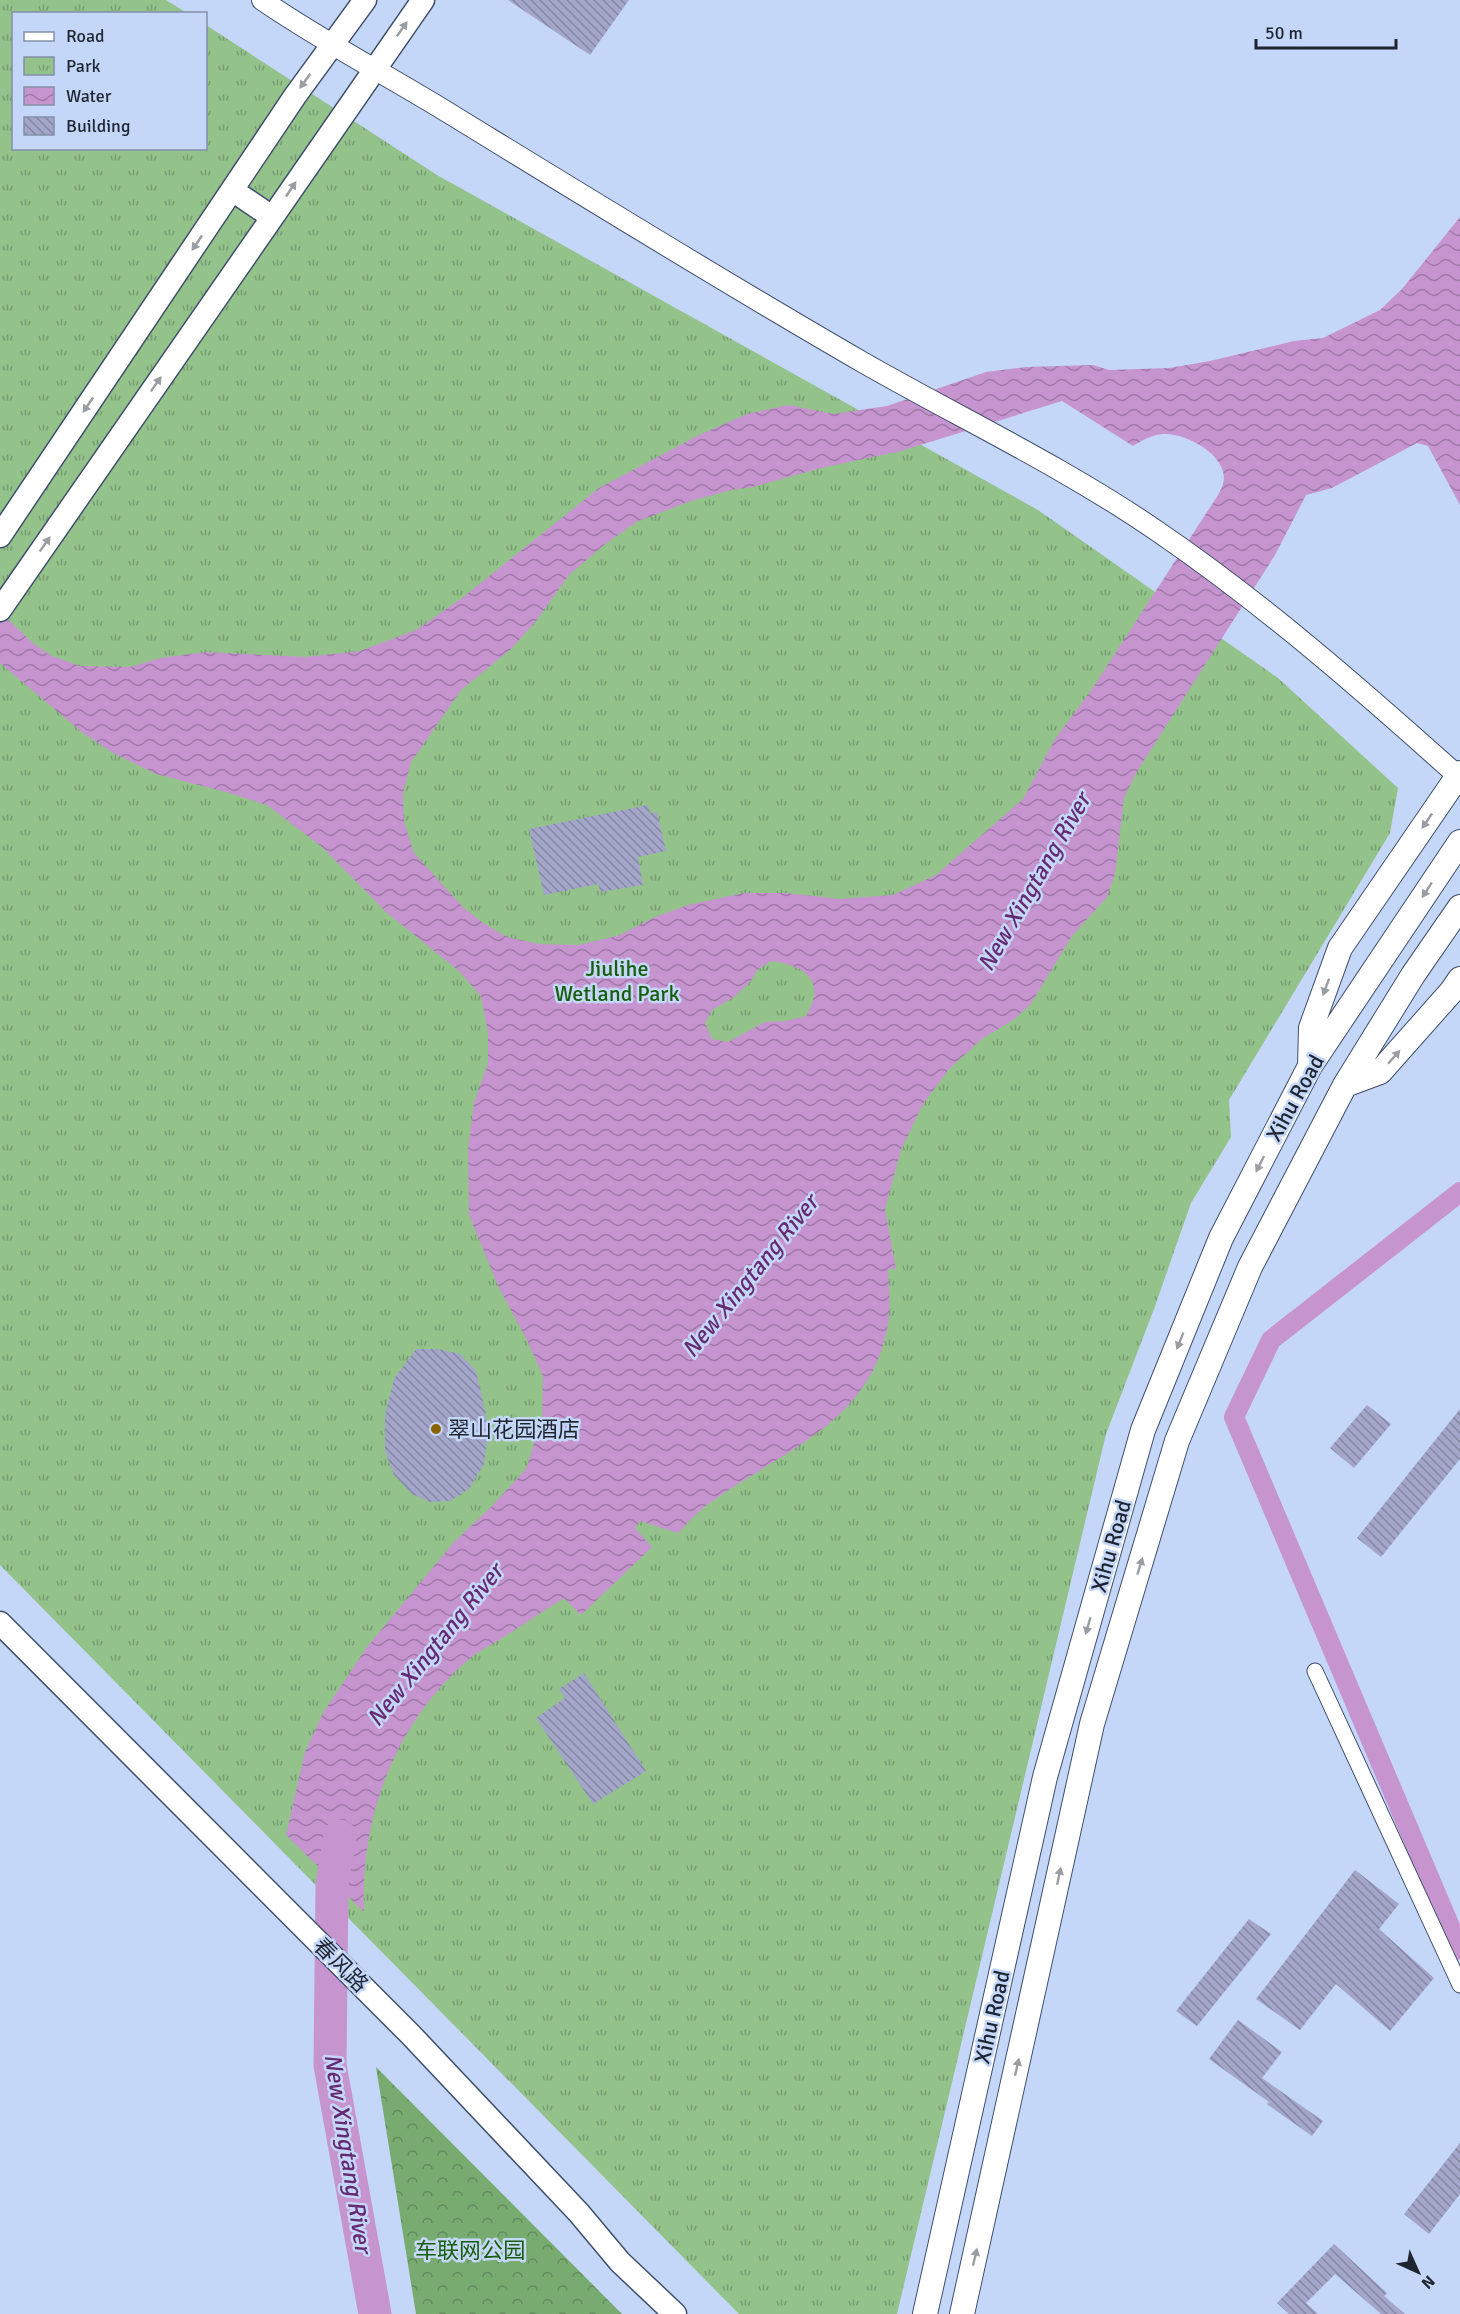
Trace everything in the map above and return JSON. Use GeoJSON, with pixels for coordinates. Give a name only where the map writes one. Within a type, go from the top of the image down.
{"type":"FeatureCollection","features":[{"type":"Feature","properties":{"kind":"main road"},"geometry":{"type":"LineString","coordinates":[[0,536],[295,96],[364,0]]}},
{"type":"Feature","properties":{"kind":"main road"},"geometry":{"type":"LineString","coordinates":[[6,601],[423,0]]}},
{"type":"Feature","properties":{"kind":"main road"},"geometry":{"type":"LineString","coordinates":[[232,190],[272,217]]}},
{"type":"Feature","properties":{"kind":"main road"},"geometry":{"type":"LineString","coordinates":[[1310,1066],[1311,1028],[1340,948],[1459,774]]}},
{"type":"Feature","properties":{"kind":"main road","name":"Xihu Road"},"geometry":{"type":"LineString","coordinates":[[925,2314],[1045,1777],[1143,1430],[1221,1238],[1310,1066],[1460,842]]}},
{"type":"Feature","properties":{"kind":"main road","name":"Xihu Road"},"geometry":{"type":"LineString","coordinates":[[962,2314],[1092,1724],[1177,1441],[1250,1267],[1345,1085],[1413,975],[1460,907]]}},
{"type":"Feature","properties":{"kind":"main road"},"geometry":{"type":"LineString","coordinates":[[1345,1085],[1380,1072],[1460,979]]}},
{"type":"Feature","properties":{"kind":"main road","name":"春风路"},"geometry":{"type":"LineString","coordinates":[[0,1623],[233,1854],[410,2034],[579,2213],[620,2262],[675,2314]]}},
{"type":"Feature","properties":{"kind":"street"},"geometry":{"type":"LineString","coordinates":[[261,0],[729,285],[868,365],[992,431],[1156,531],[1273,616],[1459,774]]}},
{"type":"Feature","properties":{"kind":"street"},"geometry":{"type":"LineString","coordinates":[[1315,1671],[1460,1985]]}},
{"type":"Feature","properties":{"kind":"green space","name":"Jiulihe Wetland Park"},"geometry":{"type":"Polygon","coordinates":[[[0,0],[166,0],[185,12],[12,12],[12,150],[207,150],[207,26],[437,175],[1038,510],[1278,678],[1398,788],[1390,833],[1229,1100],[1231,1137],[1191,1203],[1154,1309],[1106,1434],[897,2314],[739,2314],[0,1565],[0,0]]]}},
{"type":"Feature","properties":{"kind":"green space","name":"车联网公园"},"geometry":{"type":"Polygon","coordinates":[[[376,2067],[622,2314],[416,2314],[376,2067]]]}},
{"type":"Feature","properties":{"kind":"water"},"geometry":{"type":"Polygon","coordinates":[[[1460,217],[1460,505],[1428,446],[1417,443],[1332,488],[1306,495],[1275,555],[1136,773],[1124,798],[1115,874],[1107,897],[1072,936],[1030,1005],[1013,1020],[983,1038],[949,1069],[923,1104],[901,1150],[885,1209],[896,1269],[888,1269],[890,1303],[888,1324],[879,1358],[864,1386],[844,1410],[820,1431],[711,1502],[678,1533],[640,1521],[635,1528],[652,1547],[581,1615],[564,1598],[475,1654],[442,1685],[420,1713],[402,1742],[387,1774],[368,1841],[364,1876],[364,1912],[286,1835],[305,1752],[323,1713],[367,1647],[454,1542],[526,1469],[542,1419],[543,1376],[499,1288],[469,1215],[468,1149],[474,1103],[488,1063],[488,1033],[481,996],[459,971],[386,912],[322,847],[267,805],[156,774],[113,753],[83,733],[0,663],[0,612],[34,644],[52,656],[80,666],[130,667],[161,658],[205,652],[305,657],[360,651],[416,630],[462,598],[599,488],[699,435],[747,414],[789,405],[833,414],[887,406],[986,372],[1026,367],[1093,365],[1109,370],[1169,368],[1210,361],[1294,341],[1323,338],[1380,310],[1402,289],[1460,217]],[[1062,401],[901,451],[821,468],[691,501],[636,522],[604,545],[569,575],[536,621],[511,649],[461,690],[411,762],[403,793],[404,822],[414,853],[463,907],[483,923],[507,937],[539,944],[579,945],[620,935],[655,917],[688,905],[744,893],[786,893],[840,899],[893,895],[936,875],[1023,799],[1055,739],[1092,689],[1216,499],[1223,484],[1224,474],[1214,456],[1194,442],[1173,434],[1163,434],[1133,446],[1062,401]],[[771,961],[757,970],[751,981],[734,997],[712,1010],[705,1023],[712,1039],[728,1042],[765,1022],[786,1021],[806,1016],[814,993],[810,977],[794,967],[771,961]]]}},
{"type":"Feature","properties":{"kind":"building"},"geometry":{"type":"Polygon","coordinates":[[[508,0],[629,0],[590,55],[508,0]]]}},
{"type":"Feature","properties":{"kind":"building"},"geometry":{"type":"Polygon","coordinates":[[[648,805],[650,813],[657,812],[666,851],[638,857],[643,885],[600,892],[598,884],[544,895],[529,829],[648,805]]]}},
{"type":"Feature","properties":{"kind":"building","name":"翠山花园酒店"},"geometry":{"type":"Polygon","coordinates":[[[416,1349],[437,1349],[460,1354],[476,1371],[486,1414],[487,1442],[484,1464],[469,1489],[450,1501],[430,1502],[412,1494],[394,1475],[385,1451],[385,1415],[394,1379],[416,1349]]]}},
{"type":"Feature","properties":{"kind":"building"},"geometry":{"type":"Polygon","coordinates":[[[1367,1405],[1391,1424],[1354,1468],[1330,1448],[1367,1405]]]}},
{"type":"Feature","properties":{"kind":"building"},"geometry":{"type":"Polygon","coordinates":[[[1460,1409],[1460,1459],[1381,1557],[1357,1538],[1460,1409]]]}},
{"type":"Feature","properties":{"kind":"building"},"geometry":{"type":"Polygon","coordinates":[[[584,1673],[646,1771],[593,1804],[536,1718],[565,1698],[559,1689],[584,1673]]]}},
{"type":"Feature","properties":{"kind":"building"},"geometry":{"type":"Polygon","coordinates":[[[1355,1870],[1399,1904],[1379,1929],[1434,1978],[1390,2031],[1336,1984],[1300,2030],[1256,1999],[1355,1870]]]}},
{"type":"Feature","properties":{"kind":"building"},"geometry":{"type":"Polygon","coordinates":[[[1249,1919],[1271,1934],[1197,2026],[1176,2011],[1249,1919]]]}},
{"type":"Feature","properties":{"kind":"building"},"geometry":{"type":"Polygon","coordinates":[[[1238,2020],[1282,2052],[1262,2078],[1323,2121],[1312,2136],[1209,2059],[1238,2020]]]}},
{"type":"Feature","properties":{"kind":"building"},"geometry":{"type":"Polygon","coordinates":[[[1460,2143],[1460,2194],[1429,2234],[1404,2214],[1460,2143]]]}},
{"type":"Feature","properties":{"kind":"building"},"geometry":{"type":"Polygon","coordinates":[[[1334,2244],[1387,2293],[1384,2296],[1405,2314],[1381,2314],[1335,2274],[1306,2303],[1318,2314],[1289,2314],[1277,2303],[1334,2244]]]}},
{"type":"Feature","properties":{"kind":"waterway"},"geometry":{"type":"LineString","coordinates":[[1460,1192],[1271,1340],[1234,1417],[1460,1950]]}},
{"type":"Feature","properties":{"kind":"waterway","name":"New Xingtang River"},"geometry":{"type":"LineString","coordinates":[[340,1836],[332,1885],[330,2065],[375,2314]]}},
{"type":"Feature","properties":{"kind":"place","name":"翠山花园酒店"},"geometry":{"type":"Point","coordinates":[436,1429]}}]}
